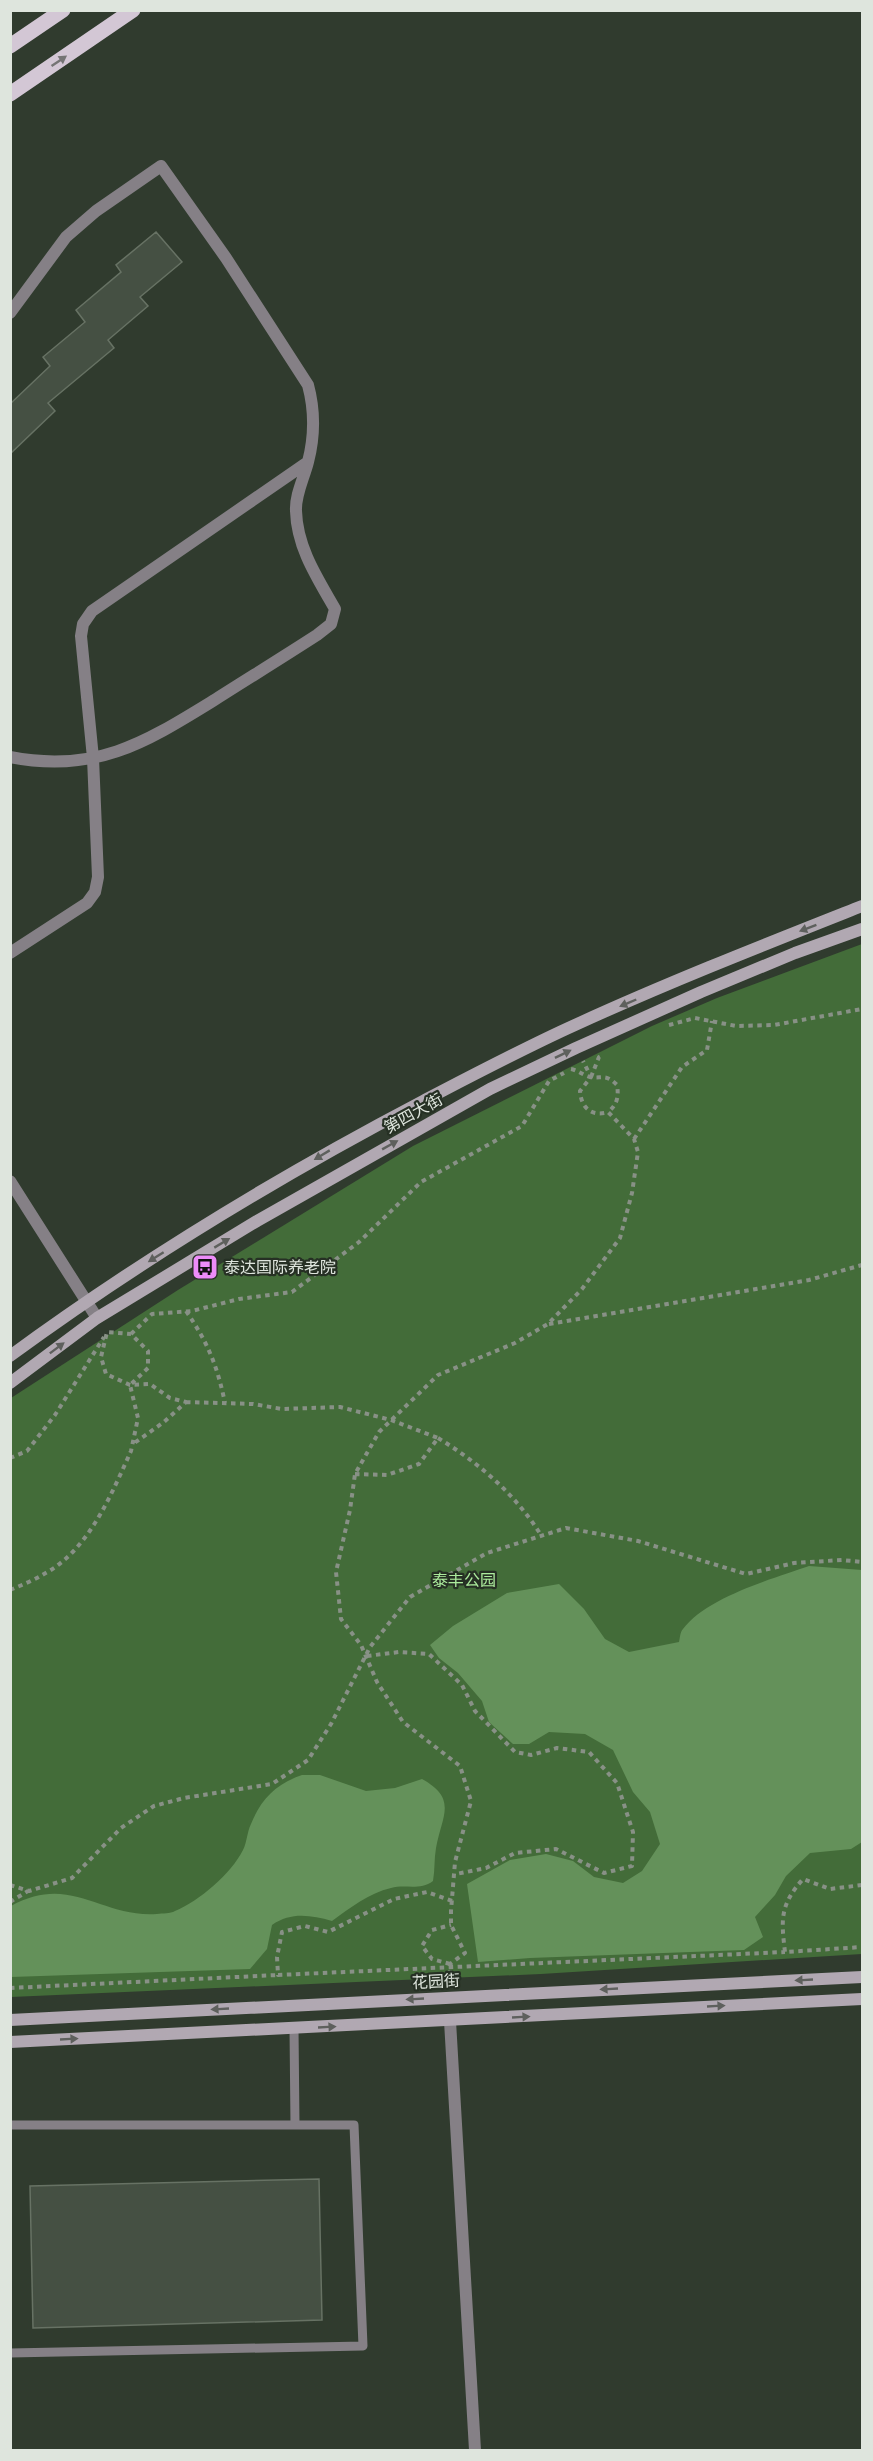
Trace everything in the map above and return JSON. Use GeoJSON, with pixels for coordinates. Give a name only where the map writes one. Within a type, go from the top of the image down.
{"type":"FeatureCollection","features":[{"type":"Feature","properties":{"kind":"main road"},"geometry":{"type":"LineString","coordinates":[[10,46],[63,10]]}},
{"type":"Feature","properties":{"kind":"main road"},"geometry":{"type":"LineString","coordinates":[[10,94],[133,10]]}},
{"type":"Feature","properties":{"kind":"street"},"geometry":{"type":"LineString","coordinates":[[10,313],[66,237],[96,211],[161,166],[232,267],[308,385],[314,408],[314,427],[296,510],[299,532],[308,561],[335,609],[331,624],[317,636],[142,743],[93,758],[46,761],[10,757]]}},
{"type":"Feature","properties":{"kind":"street"},"geometry":{"type":"LineString","coordinates":[[10,953],[87,903],[95,892],[98,877],[93,758],[81,636],[83,624],[92,611],[308,462]]}},
{"type":"Feature","properties":{"kind":"street","name":"第四大街"},"geometry":{"type":"LineString","coordinates":[[10,1356],[87,1301],[228,1211],[330,1151],[574,1025],[862,906]]}},
{"type":"Feature","properties":{"kind":"street","name":"第四大街"},"geometry":{"type":"LineString","coordinates":[[10,1383],[98,1318],[387,1147],[490,1089],[743,974],[862,929]]}},
{"type":"Feature","properties":{"kind":"street"},"geometry":{"type":"LineString","coordinates":[[10,1181],[98,1318]]}},
{"type":"Feature","properties":{"kind":"street","name":"花园街"},"geometry":{"type":"LineString","coordinates":[[10,2020],[862,1977]]}},
{"type":"Feature","properties":{"kind":"street"},"geometry":{"type":"LineString","coordinates":[[10,2042],[862,1999]]}},
{"type":"Feature","properties":{"kind":"street"},"geometry":{"type":"LineString","coordinates":[[450,2020],[475,2451]]}},
{"type":"Feature","properties":{"kind":"lane"},"geometry":{"type":"LineString","coordinates":[[294,2028],[295,2125]]}},
{"type":"Feature","properties":{"kind":"lane"},"geometry":{"type":"LineString","coordinates":[[10,2125],[354,2125],[363,2346],[10,2353]]}},
{"type":"Feature","properties":{"kind":"path"},"geometry":{"type":"LineString","coordinates":[[659,1029],[695,1018],[736,1026],[774,1025],[862,1009]]}},
{"type":"Feature","properties":{"kind":"path"},"geometry":{"type":"LineString","coordinates":[[634,1138],[681,1067],[707,1050],[712,1021]]}},
{"type":"Feature","properties":{"kind":"path"},"geometry":{"type":"LineString","coordinates":[[576,1048],[591,1077]]}},
{"type":"Feature","properties":{"kind":"path"},"geometry":{"type":"LineString","coordinates":[[130,1334],[153,1314],[186,1311],[239,1299],[292,1292],[360,1242],[421,1182],[522,1126],[549,1081],[572,1068],[591,1077],[602,1076],[617,1086],[616,1102],[608,1112],[600,1114],[588,1111],[582,1104],[580,1091],[591,1077],[599,1057],[609,1052]]}},
{"type":"Feature","properties":{"kind":"path"},"geometry":{"type":"LineString","coordinates":[[450,1997],[450,1966],[465,1953],[451,1925],[455,1862],[471,1801],[460,1766],[403,1722],[376,1682],[362,1645],[341,1619],[336,1572],[350,1510],[355,1474],[379,1432],[438,1375],[515,1343],[548,1324],[582,1289],[620,1238],[638,1152],[634,1138],[608,1112]]}},
{"type":"Feature","properties":{"kind":"path"},"geometry":{"type":"LineString","coordinates":[[548,1324],[809,1280],[862,1265]]}},
{"type":"Feature","properties":{"kind":"path"},"geometry":{"type":"LineString","coordinates":[[186,1311],[205,1339],[219,1373],[225,1403]]}},
{"type":"Feature","properties":{"kind":"path"},"geometry":{"type":"LineString","coordinates":[[98,1318],[107,1332],[101,1357],[106,1374],[130,1385],[150,1384],[170,1398],[186,1402],[282,1408],[340,1407],[391,1420],[438,1438],[472,1459],[529,1516],[541,1535]]}},
{"type":"Feature","properties":{"kind":"path"},"geometry":{"type":"LineString","coordinates":[[107,1332],[130,1334],[148,1351],[148,1368],[130,1385]]}},
{"type":"Feature","properties":{"kind":"path"},"geometry":{"type":"LineString","coordinates":[[10,1458],[27,1451],[55,1415],[107,1332]]}},
{"type":"Feature","properties":{"kind":"path"},"geometry":{"type":"LineString","coordinates":[[10,1590],[46,1574],[80,1545],[110,1496],[132,1444],[138,1418],[130,1385]]}},
{"type":"Feature","properties":{"kind":"path"},"geometry":{"type":"LineString","coordinates":[[132,1444],[164,1422],[186,1402]]}},
{"type":"Feature","properties":{"kind":"path"},"geometry":{"type":"LineString","coordinates":[[355,1474],[387,1475],[419,1464],[438,1438]]}},
{"type":"Feature","properties":{"kind":"path"},"geometry":{"type":"LineString","coordinates":[[10,1902],[29,1891],[72,1878],[121,1828],[154,1806],[184,1798],[272,1784],[308,1760],[331,1724],[370,1647],[410,1597],[487,1552],[566,1528],[638,1541],[746,1574],[794,1563],[842,1560],[862,1562]]}},
{"type":"Feature","properties":{"kind":"path"},"geometry":{"type":"LineString","coordinates":[[366,1656],[399,1652],[429,1654],[462,1685],[475,1712],[515,1752],[531,1755],[557,1748],[589,1752],[617,1783],[633,1832],[632,1866],[604,1873],[556,1849],[515,1853],[486,1868],[456,1874]]}},
{"type":"Feature","properties":{"kind":"path"},"geometry":{"type":"LineString","coordinates":[[785,1952],[782,1923],[789,1895],[803,1879],[831,1889],[862,1885]]}},
{"type":"Feature","properties":{"kind":"path"},"geometry":{"type":"LineString","coordinates":[[10,1885],[29,1891]]}},
{"type":"Feature","properties":{"kind":"path"},"geometry":{"type":"LineString","coordinates":[[278,1975],[277,1957],[282,1932],[305,1926],[328,1932],[394,1899],[427,1892],[452,1901]]}},
{"type":"Feature","properties":{"kind":"path"},"geometry":{"type":"LineString","coordinates":[[450,1966],[432,1959],[422,1946],[432,1930],[451,1925]]}},
{"type":"Feature","properties":{"kind":"path"},"geometry":{"type":"LineString","coordinates":[[10,1988],[862,1947]]}},
{"type":"Feature","properties":{"kind":"green space","name":"泰丰公园"},"geometry":{"type":"Polygon","coordinates":[[[862,944],[862,1954],[541,1974],[11,1997],[11,1398],[178,1290],[413,1146],[652,1026],[717,998],[862,944]]]}},
{"type":"Feature","properties":{"kind":"shaded area"},"geometry":{"type":"Polygon","coordinates":[[[809,1566],[862,1570],[862,1842],[851,1849],[810,1853],[786,1876],[775,1895],[755,1917],[763,1937],[744,1950],[478,1962],[467,1884],[510,1860],[546,1854],[573,1861],[594,1877],[623,1883],[642,1871],[660,1844],[650,1812],[633,1792],[613,1750],[585,1734],[549,1732],[529,1744],[513,1744],[489,1722],[482,1701],[458,1673],[439,1658],[430,1645],[453,1626],[507,1593],[559,1584],[584,1609],[605,1639],[629,1652],[679,1642],[683,1629],[708,1607],[741,1590],[809,1566]]]}},
{"type":"Feature","properties":{"kind":"shaded area"},"geometry":{"type":"Polygon","coordinates":[[[302,1775],[320,1775],[366,1791],[395,1788],[422,1779],[433,1786],[444,1801],[445,1809],[436,1848],[433,1881],[423,1886],[396,1887],[375,1893],[332,1921],[316,1917],[294,1916],[279,1921],[272,1925],[267,1949],[250,1969],[11,1977],[11,1906],[32,1897],[51,1894],[69,1895],[137,1913],[173,1912],[194,1901],[223,1877],[243,1850],[251,1824],[265,1800],[284,1783],[302,1775]]]}},
{"type":"Feature","properties":{"kind":"building"},"geometry":{"type":"Polygon","coordinates":[[[156,232],[182,262],[140,297],[148,306],[108,340],[114,348],[48,403],[55,411],[10,454],[10,404],[50,366],[43,357],[85,322],[76,310],[121,272],[116,265],[156,232]]]}},
{"type":"Feature","properties":{"kind":"building"},"geometry":{"type":"Polygon","coordinates":[[[319,2179],[322,2320],[33,2328],[30,2186],[319,2179]]]}},
{"type":"Feature","properties":{"kind":"place","name":"泰达国际养老院"},"geometry":{"type":"Point","coordinates":[205,1267]}}]}
